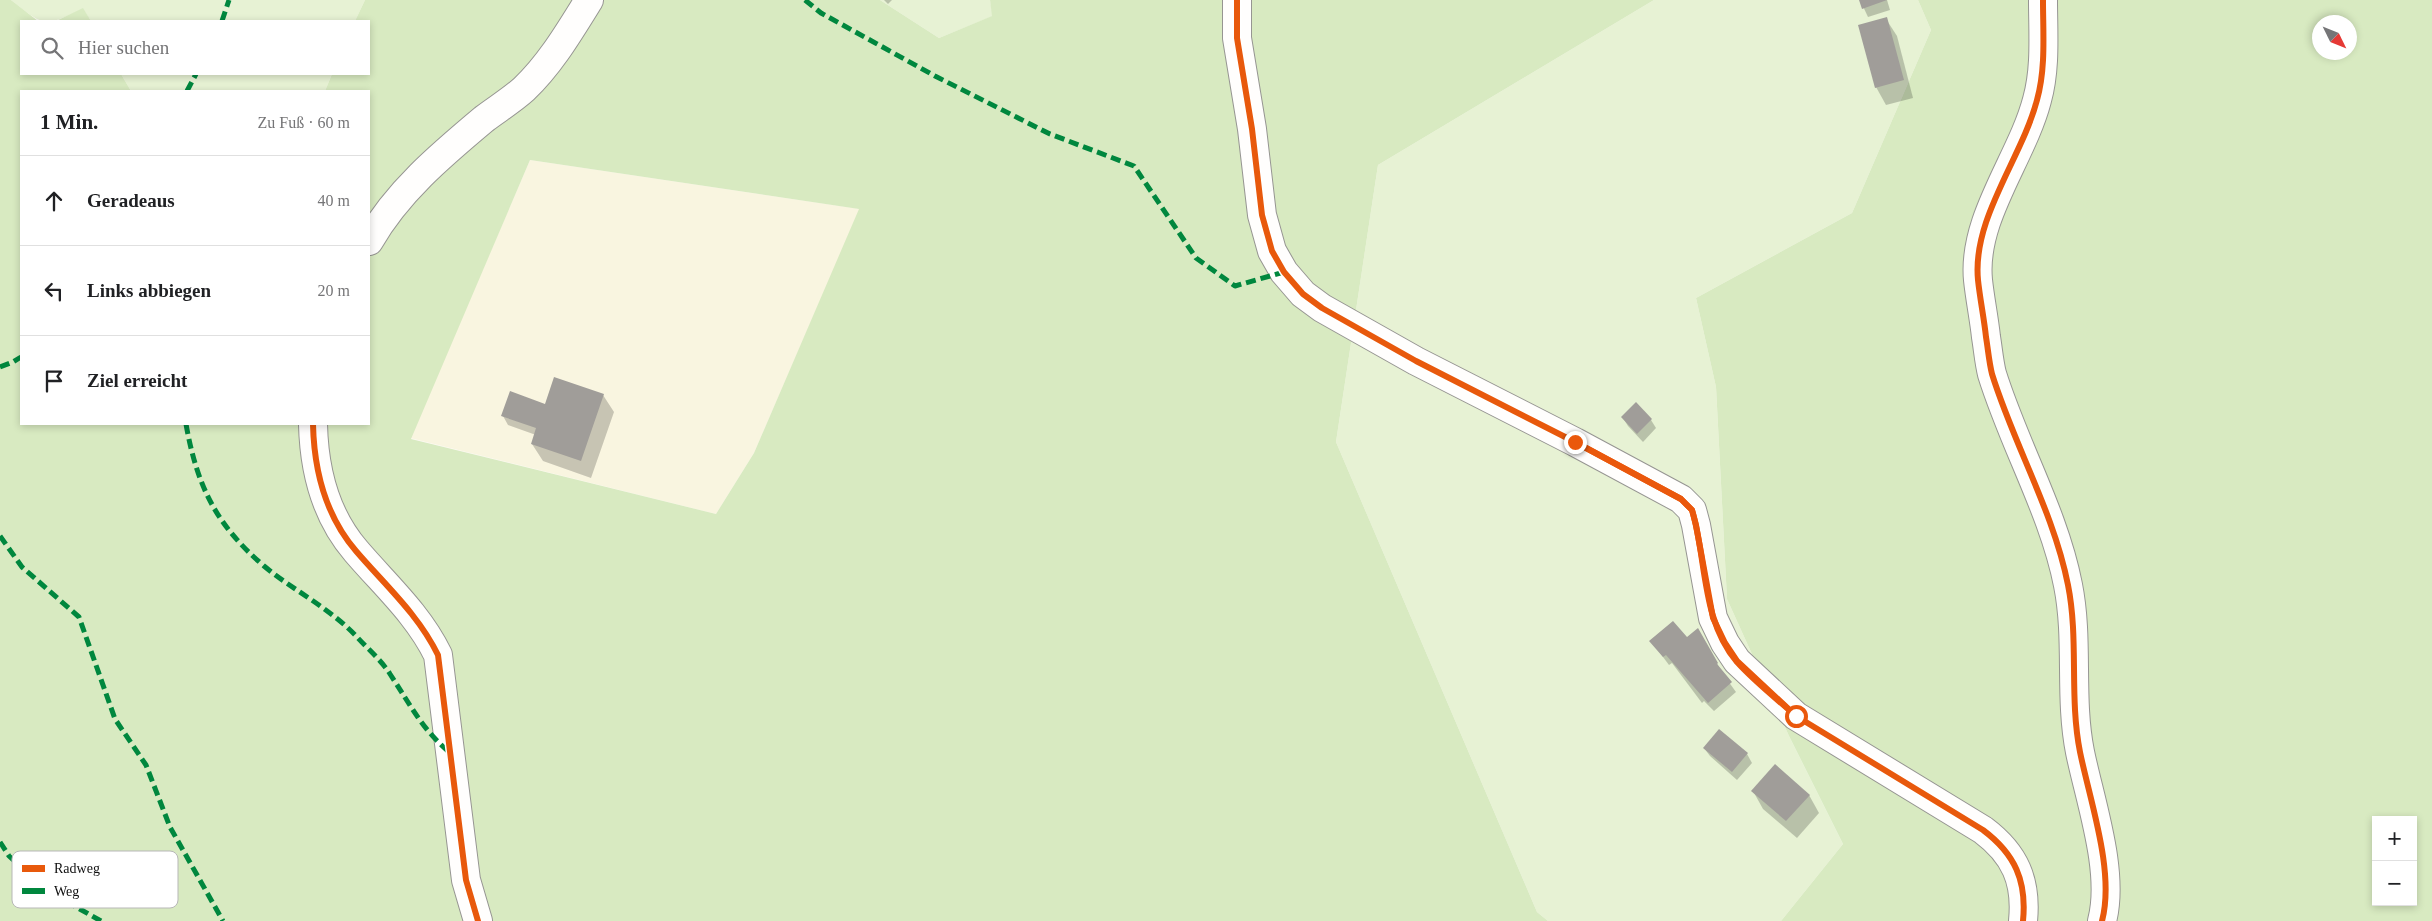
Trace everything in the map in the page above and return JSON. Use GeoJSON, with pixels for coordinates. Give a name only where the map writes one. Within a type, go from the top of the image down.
{"type":"FeatureCollection","features":[{"type":"Feature","properties":{"kind":"street"},"geometry":{"type":"LineString","coordinates":[[370,240],[394,204],[423,173],[485,119],[523,90],[553,58],[589,0]]}},
{"type":"Feature","properties":{"kind":"street"},"geometry":{"type":"LineString","coordinates":[[1237,0],[1237,38],[1252,129],[1262,215],[1272,250],[1284,272],[1297,287],[1322,308],[1416,361],[1681,499],[1692,510],[1713,618],[1737,662],[1796,716],[1983,830],[1999,842],[2017,870],[2025,905],[2023,921]]}},
{"type":"Feature","properties":{"kind":"street"},"geometry":{"type":"LineString","coordinates":[[2043,0],[2043,57],[2038,100],[1984,228],[1978,256],[1978,278],[1992,372],[2056,541],[2068,585],[2073,619],[2074,704],[2079,749],[2104,861],[2104,910],[2102,921]]}},
{"type":"Feature","properties":{"kind":"street"},"geometry":{"type":"LineString","coordinates":[[313,425],[314,452],[322,489],[335,520],[354,549],[427,632],[438,655],[466,880],[478,921]]}},
{"type":"Feature","properties":{"kind":"shaded area"},"geometry":{"type":"Polygon","coordinates":[[[530,160],[860,209],[754,453],[716,514],[410,438],[530,160]]]}},
{"type":"Feature","properties":{"kind":"green space"},"geometry":{"type":"Polygon","coordinates":[[[0,0],[11,0],[37,20],[20,20],[20,75],[122,75],[130,90],[20,90],[20,425],[370,425],[370,90],[325,90],[332,75],[370,75],[370,20],[355,20],[365,0],[880,0],[939,38],[992,16],[990,0],[1654,0],[1378,165],[1336,442],[1537,912],[1548,921],[0,921],[0,0]],[[530,160],[411,439],[716,514],[754,453],[859,209],[530,160]]]}},
{"type":"Feature","properties":{"kind":"green space"},"geometry":{"type":"Polygon","coordinates":[[[11,0],[365,0],[355,20],[90,20],[83,9],[56,20],[42,20],[31,15],[11,0]]]}},
{"type":"Feature","properties":{"kind":"green space"},"geometry":{"type":"Polygon","coordinates":[[[880,0],[990,0],[993,16],[939,38],[880,0]]]}},
{"type":"Feature","properties":{"kind":"green space"},"geometry":{"type":"Polygon","coordinates":[[[1654,0],[1918,0],[1931,30],[1852,213],[1696,298],[1716,387],[1727,599],[1789,736],[1843,844],[1781,921],[1548,921],[1537,912],[1336,442],[1378,165],[1654,0]]]}},
{"type":"Feature","properties":{"kind":"green space"},"geometry":{"type":"Polygon","coordinates":[[[1918,0],[2432,0],[2432,921],[1781,921],[1843,844],[1789,736],[1727,599],[1716,387],[1696,298],[1852,213],[1931,30],[1918,0]]]}},
{"type":"Feature","properties":{"kind":"green space"},"geometry":{"type":"Polygon","coordinates":[[[83,8],[90,20],[58,20],[83,8]]]}},
{"type":"Feature","properties":{"kind":"green space"},"geometry":{"type":"Polygon","coordinates":[[[122,75],[332,75],[325,90],[130,90],[122,75]]]}},
{"type":"Feature","properties":{"kind":"building"},"geometry":{"type":"Polygon","coordinates":[[[1859,0],[1887,0],[1862,9],[1859,0]]]}},
{"type":"Feature","properties":{"kind":"building"},"geometry":{"type":"Polygon","coordinates":[[[1887,17],[1904,80],[1875,88],[1858,25],[1887,17]]]}},
{"type":"Feature","properties":{"kind":"building"},"geometry":{"type":"Polygon","coordinates":[[[554,377],[604,394],[581,461],[531,444],[536,428],[501,416],[510,391],[545,404],[554,377]]]}},
{"type":"Feature","properties":{"kind":"building"},"geometry":{"type":"Polygon","coordinates":[[[1636,402],[1652,419],[1637,434],[1621,417],[1636,402]]]}},
{"type":"Feature","properties":{"kind":"building"},"geometry":{"type":"Polygon","coordinates":[[[1673,621],[1687,637],[1698,628],[1717,664],[1732,682],[1708,703],[1666,655],[1663,657],[1649,641],[1673,621]]]}},
{"type":"Feature","properties":{"kind":"building"},"geometry":{"type":"Polygon","coordinates":[[[1719,729],[1748,753],[1732,772],[1703,748],[1719,729]]]}},
{"type":"Feature","properties":{"kind":"building"},"geometry":{"type":"Polygon","coordinates":[[[1775,764],[1810,795],[1786,821],[1751,791],[1775,764]]]}},
{"type":"Feature","properties":{"kind":"marked path"},"geometry":{"type":"LineString","coordinates":[[222,20],[229,0]]}},
{"type":"Feature","properties":{"kind":"marked path"},"geometry":{"type":"LineString","coordinates":[[805,0],[821,13],[935,76],[1050,134],[1134,166],[1196,258],[1235,286],[1284,272]]}},
{"type":"Feature","properties":{"kind":"marked path"},"geometry":{"type":"LineString","coordinates":[[188,90],[195,75]]}},
{"type":"Feature","properties":{"kind":"marked path"},"geometry":{"type":"LineString","coordinates":[[0,367],[20,358]]}},
{"type":"Feature","properties":{"kind":"marked path"},"geometry":{"type":"LineString","coordinates":[[186,425],[196,467],[203,485],[211,503],[233,535],[264,566],[324,608],[357,637],[383,664],[423,725],[449,752]]}},
{"type":"Feature","properties":{"kind":"marked path"},"geometry":{"type":"LineString","coordinates":[[0,536],[22,567],[79,617],[115,719],[146,765],[170,827],[223,921]]}},
{"type":"Feature","properties":{"kind":"marked path"},"geometry":{"type":"LineString","coordinates":[[0,842],[12,859]]}},
{"type":"Feature","properties":{"kind":"marked path"},"geometry":{"type":"LineString","coordinates":[[78,908],[101,921]]}},
{"type":"Feature","properties":{"kind":"cycle path"},"geometry":{"type":"LineString","coordinates":[[1237,0],[1237,38],[1252,129],[1262,215],[1272,251],[1284,272],[1303,294],[1322,308],[1416,361],[1575,442],[1681,499],[1692,510],[1713,618],[1725,643],[1737,661],[1796,716],[1983,830],[1994,839],[2011,859],[2021,881],[2024,907],[2023,921]]}},
{"type":"Feature","properties":{"kind":"cycle path"},"geometry":{"type":"LineString","coordinates":[[2043,0],[2043,50],[2040,88],[2030,122],[1990,211],[1978,257],[1978,280],[1992,374],[2011,427],[2044,505],[2062,558],[2068,585],[2073,627],[2077,731],[2080,752],[2100,836],[2103,859],[2105,902],[2102,921]]}},
{"type":"Feature","properties":{"kind":"cycle path"},"geometry":{"type":"LineString","coordinates":[[313,425],[316,458],[323,491],[336,522],[356,551],[421,626],[438,655],[466,880],[478,921]]}},
{"type":"Feature","properties":{"kind":"route"},"geometry":{"type":"LineString","coordinates":[[1575,442],[1681,499],[1692,510],[1713,618],[1725,643],[1737,662],[1796,716]]}}]}
